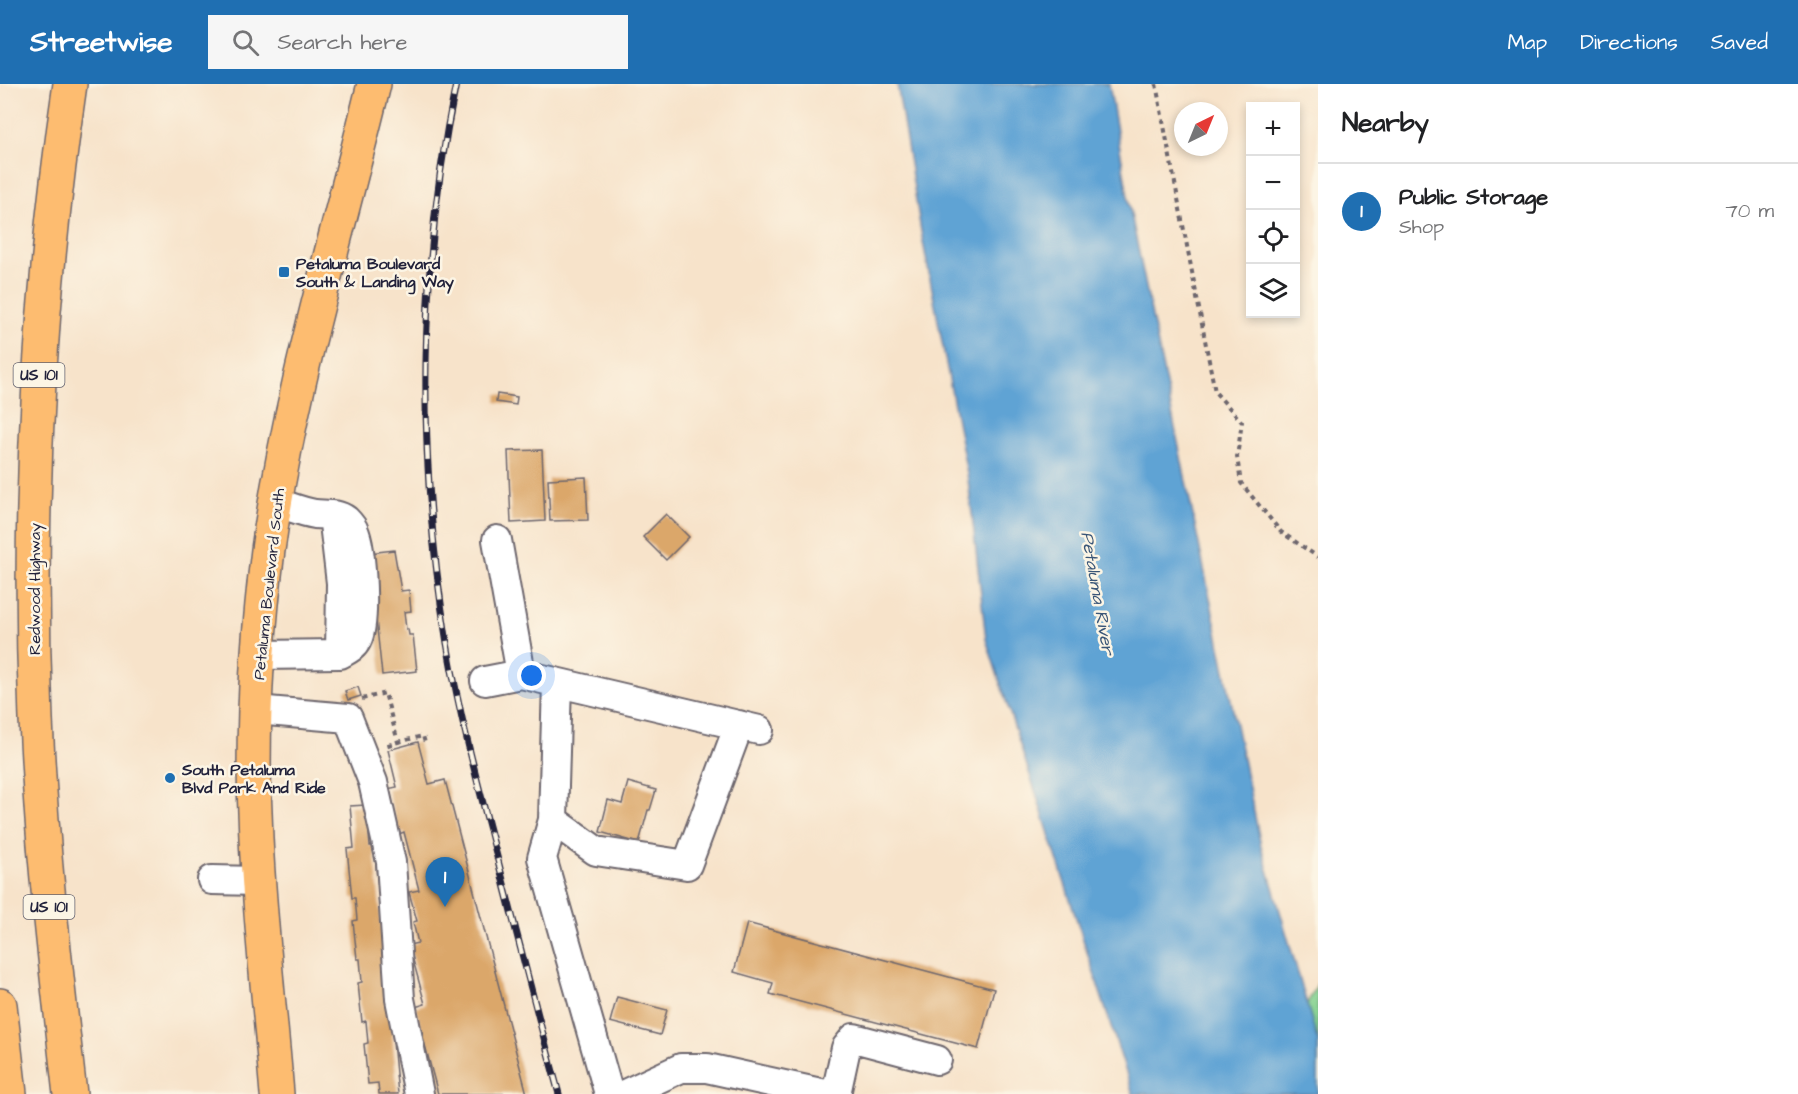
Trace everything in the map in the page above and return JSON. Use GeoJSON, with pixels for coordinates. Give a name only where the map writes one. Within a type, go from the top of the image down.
{"type":"FeatureCollection","features":[{"type":"Feature","properties":{"kind":"main road","name":"Redwood Highway"},"geometry":{"type":"LineString","coordinates":[[70,84],[47,270],[34,519],[36,719],[49,908],[70,1094]]}},
{"type":"Feature","properties":{"kind":"main road","name":"Petaluma Boulevard South"},"geometry":{"type":"LineString","coordinates":[[277,1094],[258,881],[254,783],[258,655],[267,560],[275,502],[295,406],[374,84]]}},
{"type":"Feature","properties":{"kind":"main road"},"geometry":{"type":"LineString","coordinates":[[0,1005],[10,1094]]}},
{"type":"Feature","properties":{"kind":"main road"},"geometry":{"type":"LineString","coordinates":[[2,1094],[5,1047]]}},
{"type":"Feature","properties":{"kind":"street"},"geometry":{"type":"LineString","coordinates":[[258,655],[340,654],[352,648],[362,628],[358,544],[354,531],[347,521],[333,515],[314,514],[275,502]]}},
{"type":"Feature","properties":{"kind":"street"},"geometry":{"type":"LineString","coordinates":[[497,540],[521,674]]}},
{"type":"Feature","properties":{"kind":"street"},"geometry":{"type":"LineString","coordinates":[[485,681],[521,674],[749,728],[687,865],[596,851],[554,820]]}},
{"type":"Feature","properties":{"kind":"street"},"geometry":{"type":"LineString","coordinates":[[557,683],[554,820],[542,858],[609,1094]]}},
{"type":"Feature","properties":{"kind":"street"},"geometry":{"type":"LineString","coordinates":[[256,710],[348,718],[373,782],[392,862],[400,999],[419,1094]]}},
{"type":"Feature","properties":{"kind":"street"},"geometry":{"type":"LineString","coordinates":[[212,880],[258,881]]}},
{"type":"Feature","properties":{"kind":"street"},"geometry":{"type":"LineString","coordinates":[[836,1094],[846,1048],[854,1038],[937,1060]]}},
{"type":"Feature","properties":{"kind":"street"},"geometry":{"type":"LineString","coordinates":[[625,1094],[681,1068],[707,1068],[825,1094]]}},
{"type":"Feature","properties":{"kind":"path"},"geometry":{"type":"LineString","coordinates":[[1156,84],[1215,392],[1242,422],[1237,457],[1241,483],[1281,532],[1318,557]]}},
{"type":"Feature","properties":{"kind":"path"},"geometry":{"type":"LineString","coordinates":[[398,742],[423,736],[425,742]]}},
{"type":"Feature","properties":{"kind":"green space"},"geometry":{"type":"Polygon","coordinates":[[[1318,983],[1318,1067],[1301,1015],[1318,983]]]}},
{"type":"Feature","properties":{"kind":"water","name":"Petaluma River"},"geometry":{"type":"Polygon","coordinates":[[[897,84],[1109,84],[1131,214],[1261,846],[1318,1042],[1318,1094],[1133,1094],[986,639],[968,479],[921,231],[897,84]]]}},
{"type":"Feature","properties":{"kind":"building"},"geometry":{"type":"Polygon","coordinates":[[[497,394],[517,397],[516,405],[496,402],[497,394]]]}},
{"type":"Feature","properties":{"kind":"building"},"geometry":{"type":"Polygon","coordinates":[[[542,450],[545,521],[511,523],[508,451],[542,450]]]}},
{"type":"Feature","properties":{"kind":"building"},"geometry":{"type":"Polygon","coordinates":[[[586,477],[588,520],[550,521],[548,479],[586,477]]]}},
{"type":"Feature","properties":{"kind":"building"},"geometry":{"type":"Polygon","coordinates":[[[666,514],[689,537],[666,560],[643,537],[666,514]]]}},
{"type":"Feature","properties":{"kind":"building"},"geometry":{"type":"Polygon","coordinates":[[[394,550],[401,591],[409,590],[411,611],[404,612],[406,629],[409,635],[413,635],[417,671],[382,675],[369,553],[394,550]]]}},
{"type":"Feature","properties":{"kind":"building"},"geometry":{"type":"Polygon","coordinates":[[[358,687],[361,696],[348,700],[345,691],[358,687]]]}},
{"type":"Feature","properties":{"kind":"building"},"geometry":{"type":"Polygon","coordinates":[[[418,742],[429,784],[445,780],[527,1094],[438,1094],[415,1007],[425,1004],[409,945],[418,943],[413,922],[417,921],[409,892],[419,890],[404,832],[399,834],[387,789],[397,787],[388,750],[418,742]]]}},
{"type":"Feature","properties":{"kind":"building"},"geometry":{"type":"Polygon","coordinates":[[[628,782],[656,790],[639,843],[600,832],[608,800],[622,804],[628,782]]]}},
{"type":"Feature","properties":{"kind":"building"},"geometry":{"type":"Polygon","coordinates":[[[366,805],[370,846],[374,846],[398,1094],[379,1094],[378,1083],[368,1084],[364,1044],[368,1043],[366,1021],[362,1022],[358,983],[362,982],[360,959],[357,959],[353,921],[357,920],[355,898],[352,898],[347,849],[354,848],[350,806],[366,805]]]}},
{"type":"Feature","properties":{"kind":"building"},"geometry":{"type":"Polygon","coordinates":[[[747,923],[994,989],[978,1049],[770,994],[773,983],[734,972],[747,923]]]}},
{"type":"Feature","properties":{"kind":"building"},"geometry":{"type":"Polygon","coordinates":[[[617,997],[667,1010],[660,1035],[610,1022],[617,997]]]}},
{"type":"Feature","properties":{"kind":"railway"},"geometry":{"type":"LineString","coordinates":[[456,84],[443,152],[434,222],[426,363],[430,505],[437,575],[447,643],[469,747],[559,1094]]}},
{"type":"Feature","properties":{"kind":"place","name":"Petaluma Boulevard South & Landing Way"},"geometry":{"type":"Point","coordinates":[284,272]}},
{"type":"Feature","properties":{"kind":"place","name":"South Petaluma Blvd Park And Ride"},"geometry":{"type":"Point","coordinates":[170,778]}},
{"type":"Feature","properties":{"kind":"place","name":"Public Storage"},"geometry":{"type":"Point","coordinates":[445,907]}}]}
